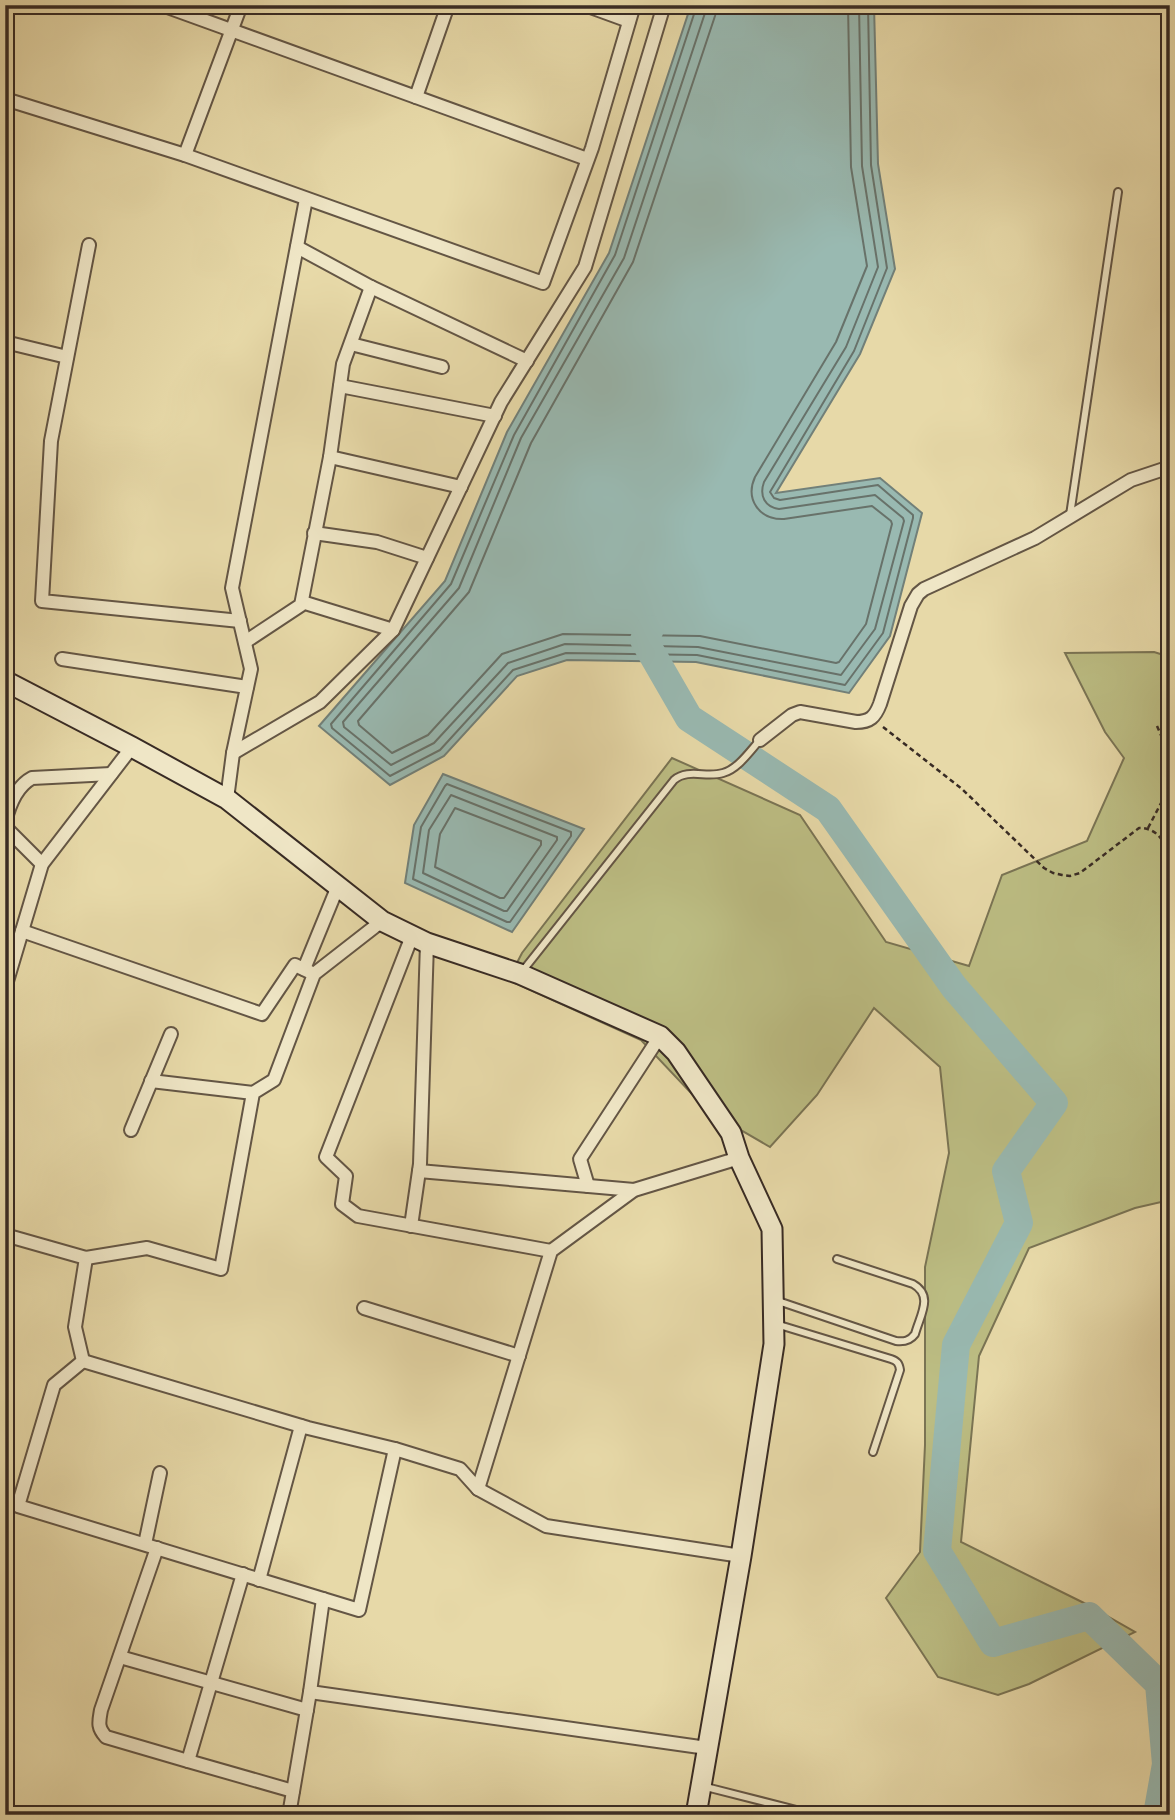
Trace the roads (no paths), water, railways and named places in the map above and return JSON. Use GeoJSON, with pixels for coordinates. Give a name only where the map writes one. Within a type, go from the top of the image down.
{"type":"FeatureCollection","features":[{"type":"Feature","properties":{"kind":"street"},"geometry":{"type":"LineString","coordinates":[[162,5],[587,159]]}},
{"type":"Feature","properties":{"kind":"street"},"geometry":{"type":"LineString","coordinates":[[185,155],[241,5]]}},
{"type":"Feature","properties":{"kind":"street"},"geometry":{"type":"LineString","coordinates":[[416,97],[448,5]]}},
{"type":"Feature","properties":{"kind":"street"},"geometry":{"type":"LineString","coordinates":[[585,5],[629,21]]}},
{"type":"Feature","properties":{"kind":"street"},"geometry":{"type":"LineString","coordinates":[[5,99],[185,155],[543,284],[587,159],[634,5]]}},
{"type":"Feature","properties":{"kind":"street"},"geometry":{"type":"LineString","coordinates":[[233,753],[320,702],[393,630],[495,416],[585,267],[664,5]]}},
{"type":"Feature","properties":{"kind":"street"},"geometry":{"type":"LineString","coordinates":[[227,799],[233,753],[251,669],[232,588],[306,199]]}},
{"type":"Feature","properties":{"kind":"street"},"geometry":{"type":"LineString","coordinates":[[89,245],[51,441],[41,601],[240,621]]}},
{"type":"Feature","properties":{"kind":"street"},"geometry":{"type":"LineString","coordinates":[[297,247],[371,287],[527,361]]}},
{"type":"Feature","properties":{"kind":"street"},"geometry":{"type":"LineString","coordinates":[[244,642],[301,606],[330,457],[343,364],[371,287]]}},
{"type":"Feature","properties":{"kind":"street"},"geometry":{"type":"LineString","coordinates":[[5,342],[67,357]]}},
{"type":"Feature","properties":{"kind":"street"},"geometry":{"type":"LineString","coordinates":[[351,344],[442,367]]}},
{"type":"Feature","properties":{"kind":"street"},"geometry":{"type":"LineString","coordinates":[[340,386],[495,416]]}},
{"type":"Feature","properties":{"kind":"street"},"geometry":{"type":"LineString","coordinates":[[330,457],[461,487]]}},
{"type":"Feature","properties":{"kind":"street"},"geometry":{"type":"LineString","coordinates":[[761,740],[792,715],[800,712],[856,722],[872,719],[880,704],[911,606],[918,594],[1035,538],[1131,481],[1170,467]]}},
{"type":"Feature","properties":{"kind":"street"},"geometry":{"type":"LineString","coordinates":[[314,533],[377,542],[427,558]]}},
{"type":"Feature","properties":{"kind":"street"},"geometry":{"type":"LineString","coordinates":[[302,602],[393,630]]}},
{"type":"Feature","properties":{"kind":"street"},"geometry":{"type":"LineString","coordinates":[[62,660],[247,687]]}},
{"type":"Feature","properties":{"kind":"street"},"geometry":{"type":"LineString","coordinates":[[5,681],[227,799],[382,921],[419,940],[520,975],[660,1036],[676,1052],[731,1133],[739,1158],[772,1229],[774,1344],[696,1815]]}},
{"type":"Feature","properties":{"kind":"street"},"geometry":{"type":"LineString","coordinates":[[6,982],[42,864],[132,747]]}},
{"type":"Feature","properties":{"kind":"street"},"geometry":{"type":"LineString","coordinates":[[42,864],[9,831],[5,823],[24,783],[32,778],[111,774]]}},
{"type":"Feature","properties":{"kind":"street"},"geometry":{"type":"LineString","coordinates":[[151,1081],[253,1093],[274,1080],[338,886]]}},
{"type":"Feature","properties":{"kind":"street"},"geometry":{"type":"LineString","coordinates":[[309,972],[382,921]]}},
{"type":"Feature","properties":{"kind":"street"},"geometry":{"type":"LineString","coordinates":[[22,931],[262,1014],[295,965],[309,972]]}},
{"type":"Feature","properties":{"kind":"street"},"geometry":{"type":"LineString","coordinates":[[411,1226],[419,1171],[419,940]]}},
{"type":"Feature","properties":{"kind":"street"},"geometry":{"type":"LineString","coordinates":[[419,940],[326,1157],[346,1176],[342,1204],[358,1216],[551,1251]]}},
{"type":"Feature","properties":{"kind":"street"},"geometry":{"type":"LineString","coordinates":[[131,1130],[171,1034]]}},
{"type":"Feature","properties":{"kind":"street"},"geometry":{"type":"LineString","coordinates":[[588,1186],[580,1159],[660,1036]]}},
{"type":"Feature","properties":{"kind":"street"},"geometry":{"type":"LineString","coordinates":[[5,1235],[86,1258],[147,1248],[221,1269],[253,1093]]}},
{"type":"Feature","properties":{"kind":"street"},"geometry":{"type":"LineString","coordinates":[[478,1489],[551,1251],[634,1190],[739,1158]]}},
{"type":"Feature","properties":{"kind":"street"},"geometry":{"type":"LineString","coordinates":[[419,1171],[634,1190]]}},
{"type":"Feature","properties":{"kind":"street"},"geometry":{"type":"LineString","coordinates":[[83,1361],[75,1326],[86,1258]]}},
{"type":"Feature","properties":{"kind":"street"},"geometry":{"type":"LineString","coordinates":[[364,1308],[519,1356]]}},
{"type":"Feature","properties":{"kind":"street"},"geometry":{"type":"LineString","coordinates":[[83,1361],[301,1426],[395,1449],[460,1469],[478,1489],[546,1526],[741,1556]]}},
{"type":"Feature","properties":{"kind":"street"},"geometry":{"type":"LineString","coordinates":[[83,1361],[54,1385],[18,1506],[359,1610],[395,1449]]}},
{"type":"Feature","properties":{"kind":"street"},"geometry":{"type":"LineString","coordinates":[[259,1580],[301,1426]]}},
{"type":"Feature","properties":{"kind":"street"},"geometry":{"type":"LineString","coordinates":[[160,1472],[151,1546],[120,1657],[101,1710],[100,1731],[106,1737],[293,1791]]}},
{"type":"Feature","properties":{"kind":"street"},"geometry":{"type":"LineString","coordinates":[[188,1762],[243,1574]]}},
{"type":"Feature","properties":{"kind":"street"},"geometry":{"type":"LineString","coordinates":[[289,1815],[323,1599]]}},
{"type":"Feature","properties":{"kind":"street"},"geometry":{"type":"LineString","coordinates":[[120,1657],[307,1710]]}},
{"type":"Feature","properties":{"kind":"street"},"geometry":{"type":"LineString","coordinates":[[310,1692],[707,1748]]}},
{"type":"Feature","properties":{"kind":"lane"},"geometry":{"type":"LineString","coordinates":[[1070,517],[1118,192]]}},
{"type":"Feature","properties":{"kind":"lane"},"geometry":{"type":"LineString","coordinates":[[520,975],[674,780],[686,774],[724,773],[736,766],[761,740]]}},
{"type":"Feature","properties":{"kind":"lane"},"geometry":{"type":"LineString","coordinates":[[773,1299],[896,1341],[911,1339],[915,1334],[925,1299],[919,1288],[838,1259]]}},
{"type":"Feature","properties":{"kind":"lane"},"geometry":{"type":"LineString","coordinates":[[773,1323],[891,1359],[900,1365],[873,1452]]}},
{"type":"Feature","properties":{"kind":"lane"},"geometry":{"type":"LineString","coordinates":[[700,1786],[816,1815]]}},
{"type":"Feature","properties":{"kind":"water"},"geometry":{"type":"Polygon","coordinates":[[[691,5],[874,5],[878,164],[895,269],[860,354],[776,493],[880,478],[922,513],[890,636],[849,693],[696,662],[567,660],[517,676],[444,756],[390,785],[319,726],[445,581],[507,432],[609,253],[691,5]]]}},
{"type":"Feature","properties":{"kind":"water"},"geometry":{"type":"Polygon","coordinates":[[[443,774],[584,829],[512,932],[405,883],[414,825],[443,774]]]}},
{"type":"Feature","properties":{"kind":"waterway"},"geometry":{"type":"LineString","coordinates":[[650,629],[644,640],[689,718],[828,809],[954,987],[1054,1103],[1006,1171],[1019,1223],[956,1345],[937,1551],[993,1643],[1089,1616],[1159,1684],[1166,1764],[1157,1815]]}}]}
